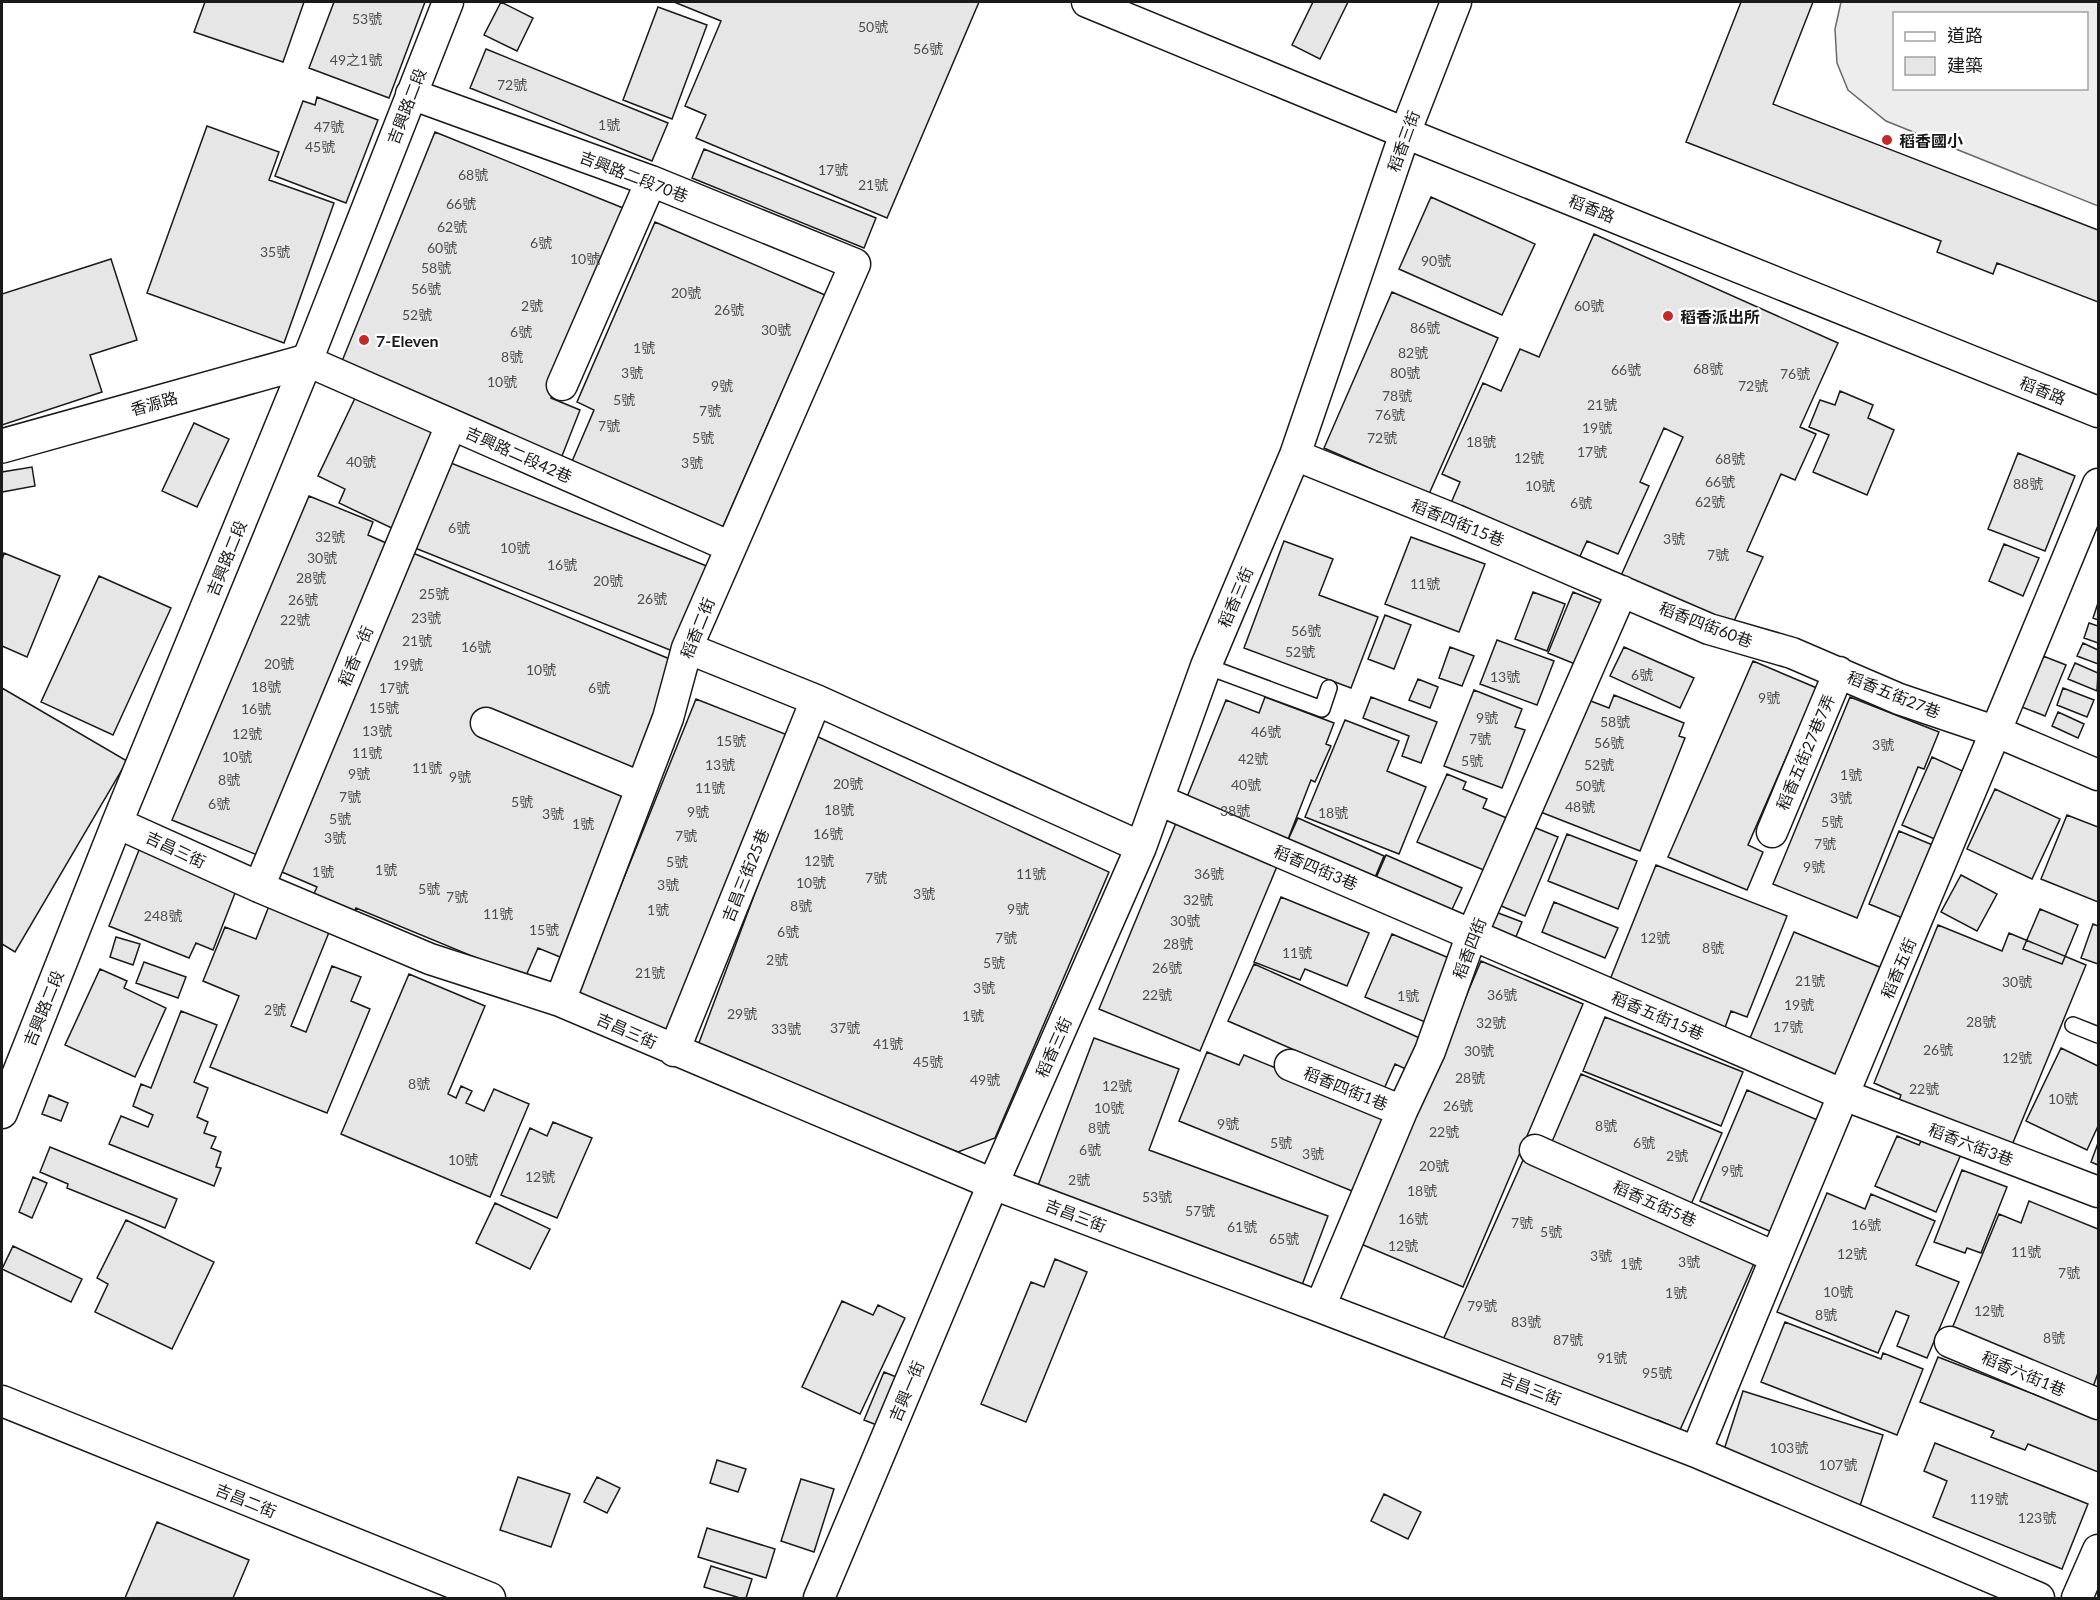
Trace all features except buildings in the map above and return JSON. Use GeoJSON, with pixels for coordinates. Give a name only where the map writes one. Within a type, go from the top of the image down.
{"type":"FeatureCollection","features":[{"type":"Feature","properties":{"kind":"street","name":"吉興路二段"},"geometry":{"type":"LineString","coordinates":[[2,1113],[117,823],[308,361],[448,2]]}},
{"type":"Feature","properties":{"kind":"street","name":"稻香路"},"geometry":{"type":"LineString","coordinates":[[1088,2],[1405,133],[2098,412]]}},
{"type":"Feature","properties":{"kind":"street","name":"稻香三街"},"geometry":{"type":"LineString","coordinates":[[993,1184],[1141,847],[1206,666],[1295,455],[1405,133],[1456,2]]}},
{"type":"Feature","properties":{"kind":"street","name":"吉興路二段70巷"},"geometry":{"type":"LineString","coordinates":[[411,94],[651,181],[855,264]]}},
{"type":"Feature","properties":{"kind":"street"},"geometry":{"type":"LineString","coordinates":[[562,385],[651,181]]}},
{"type":"Feature","properties":{"kind":"street","name":"稻香二街"},"geometry":{"type":"LineString","coordinates":[[560,1000],[668,718],[687,648],[855,264]]}},
{"type":"Feature","properties":{"kind":"street","name":"吉興路二段42巷"},"geometry":{"type":"LineString","coordinates":[[308,361],[730,547]]}},
{"type":"Feature","properties":{"kind":"street","name":"香源路"},"geometry":{"type":"LineString","coordinates":[[2,446],[308,361]]}},
{"type":"Feature","properties":{"kind":"street","name":"稻香一街"},"geometry":{"type":"LineString","coordinates":[[259,887],[451,425]]}},
{"type":"Feature","properties":{"kind":"street","name":"稻香四街15巷"},"geometry":{"type":"LineString","coordinates":[[1295,455],[1622,591]]}},
{"type":"Feature","properties":{"kind":"street","name":"稻香五街"},"geometry":{"type":"LineString","coordinates":[[1696,1452],[1775,1257],[1997,732],[2098,484]]}},
{"type":"Feature","properties":{"kind":"street","name":"稻香四街60巷"},"geometry":{"type":"LineString","coordinates":[[1622,591],[1709,628],[1792,653]]}},
{"type":"Feature","properties":{"kind":"street","name":"稻香四街"},"geometry":{"type":"LineString","coordinates":[[1320,1307],[1402,1111],[1430,1051],[1473,934],[1622,591]]}},
{"type":"Feature","properties":{"kind":"street"},"geometry":{"type":"LineString","coordinates":[[687,648],[816,700],[1141,847]]}},
{"type":"Feature","properties":{"kind":"street","name":"稻香五街27巷"},"geometry":{"type":"LineString","coordinates":[[1792,653],[1899,699],[1997,732],[2098,775]]}},
{"type":"Feature","properties":{"kind":"street","name":"稻香五街27巷7弄"},"geometry":{"type":"LineString","coordinates":[[1772,832],[1839,672]]}},
{"type":"Feature","properties":{"kind":"street","name":"吉昌三街25巷"},"geometry":{"type":"LineString","coordinates":[[674,1051],[816,700]]}},
{"type":"Feature","properties":{"kind":"street"},"geometry":{"type":"LineString","coordinates":[[486,723],[640,787]]}},
{"type":"Feature","properties":{"kind":"street","name":"稻香四街3巷"},"geometry":{"type":"LineString","coordinates":[[1159,800],[1473,934]]}},
{"type":"Feature","properties":{"kind":"street","name":"吉昌三街"},"geometry":{"type":"LineString","coordinates":[[117,823],[259,887],[430,959],[560,1000],[674,1051],[993,1184],[1696,1452],[2039,1599]]}},
{"type":"Feature","properties":{"kind":"street","name":"稻香五街15巷"},"geometry":{"type":"LineString","coordinates":[[1473,934],[1844,1095]]}},
{"type":"Feature","properties":{"kind":"street","name":"稻香四街1巷"},"geometry":{"type":"LineString","coordinates":[[1290,1065],[1402,1111]]}},
{"type":"Feature","properties":{"kind":"street","name":"稻香六街3巷"},"geometry":{"type":"LineString","coordinates":[[1844,1095],[2098,1192]]}},
{"type":"Feature","properties":{"kind":"street","name":"稻香五街5巷"},"geometry":{"type":"LineString","coordinates":[[1535,1150],[1775,1257]]}},
{"type":"Feature","properties":{"kind":"street","name":"吉興一街"},"geometry":{"type":"LineString","coordinates":[[819,1599],[993,1184]]}},
{"type":"Feature","properties":{"kind":"street","name":"稻香六街1巷"},"geometry":{"type":"LineString","coordinates":[[1950,1342],[2098,1404]]}},
{"type":"Feature","properties":{"kind":"street","name":"吉昌二街"},"geometry":{"type":"LineString","coordinates":[[2,1401],[490,1599]]}},
{"type":"Feature","properties":{"kind":"street"},"geometry":{"type":"LineString","coordinates":[[2077,1599],[2098,1550]]}},
{"type":"Feature","properties":{"kind":"lane"},"geometry":{"type":"LineString","coordinates":[[1206,666],[1322,709],[1329,688]]}},
{"type":"Feature","properties":{"kind":"lane"},"geometry":{"type":"LineString","coordinates":[[2073,1025],[2098,1035]]}},
{"type":"Feature","properties":{"kind":"shaded area"},"geometry":{"type":"Polygon","coordinates":[[[1841,2],[2098,2],[2098,206],[1886,121],[1848,90],[1837,63],[1835,29],[1841,2]]]}},
{"type":"Feature","properties":{"kind":"place","name":"稻香國小"},"geometry":{"type":"Point","coordinates":[1887,140]}},
{"type":"Feature","properties":{"kind":"place","name":"稻香派出所"},"geometry":{"type":"Point","coordinates":[1668,316]}},
{"type":"Feature","properties":{"kind":"place","name":"7-Eleven"},"geometry":{"type":"Point","coordinates":[364,340]}}]}
